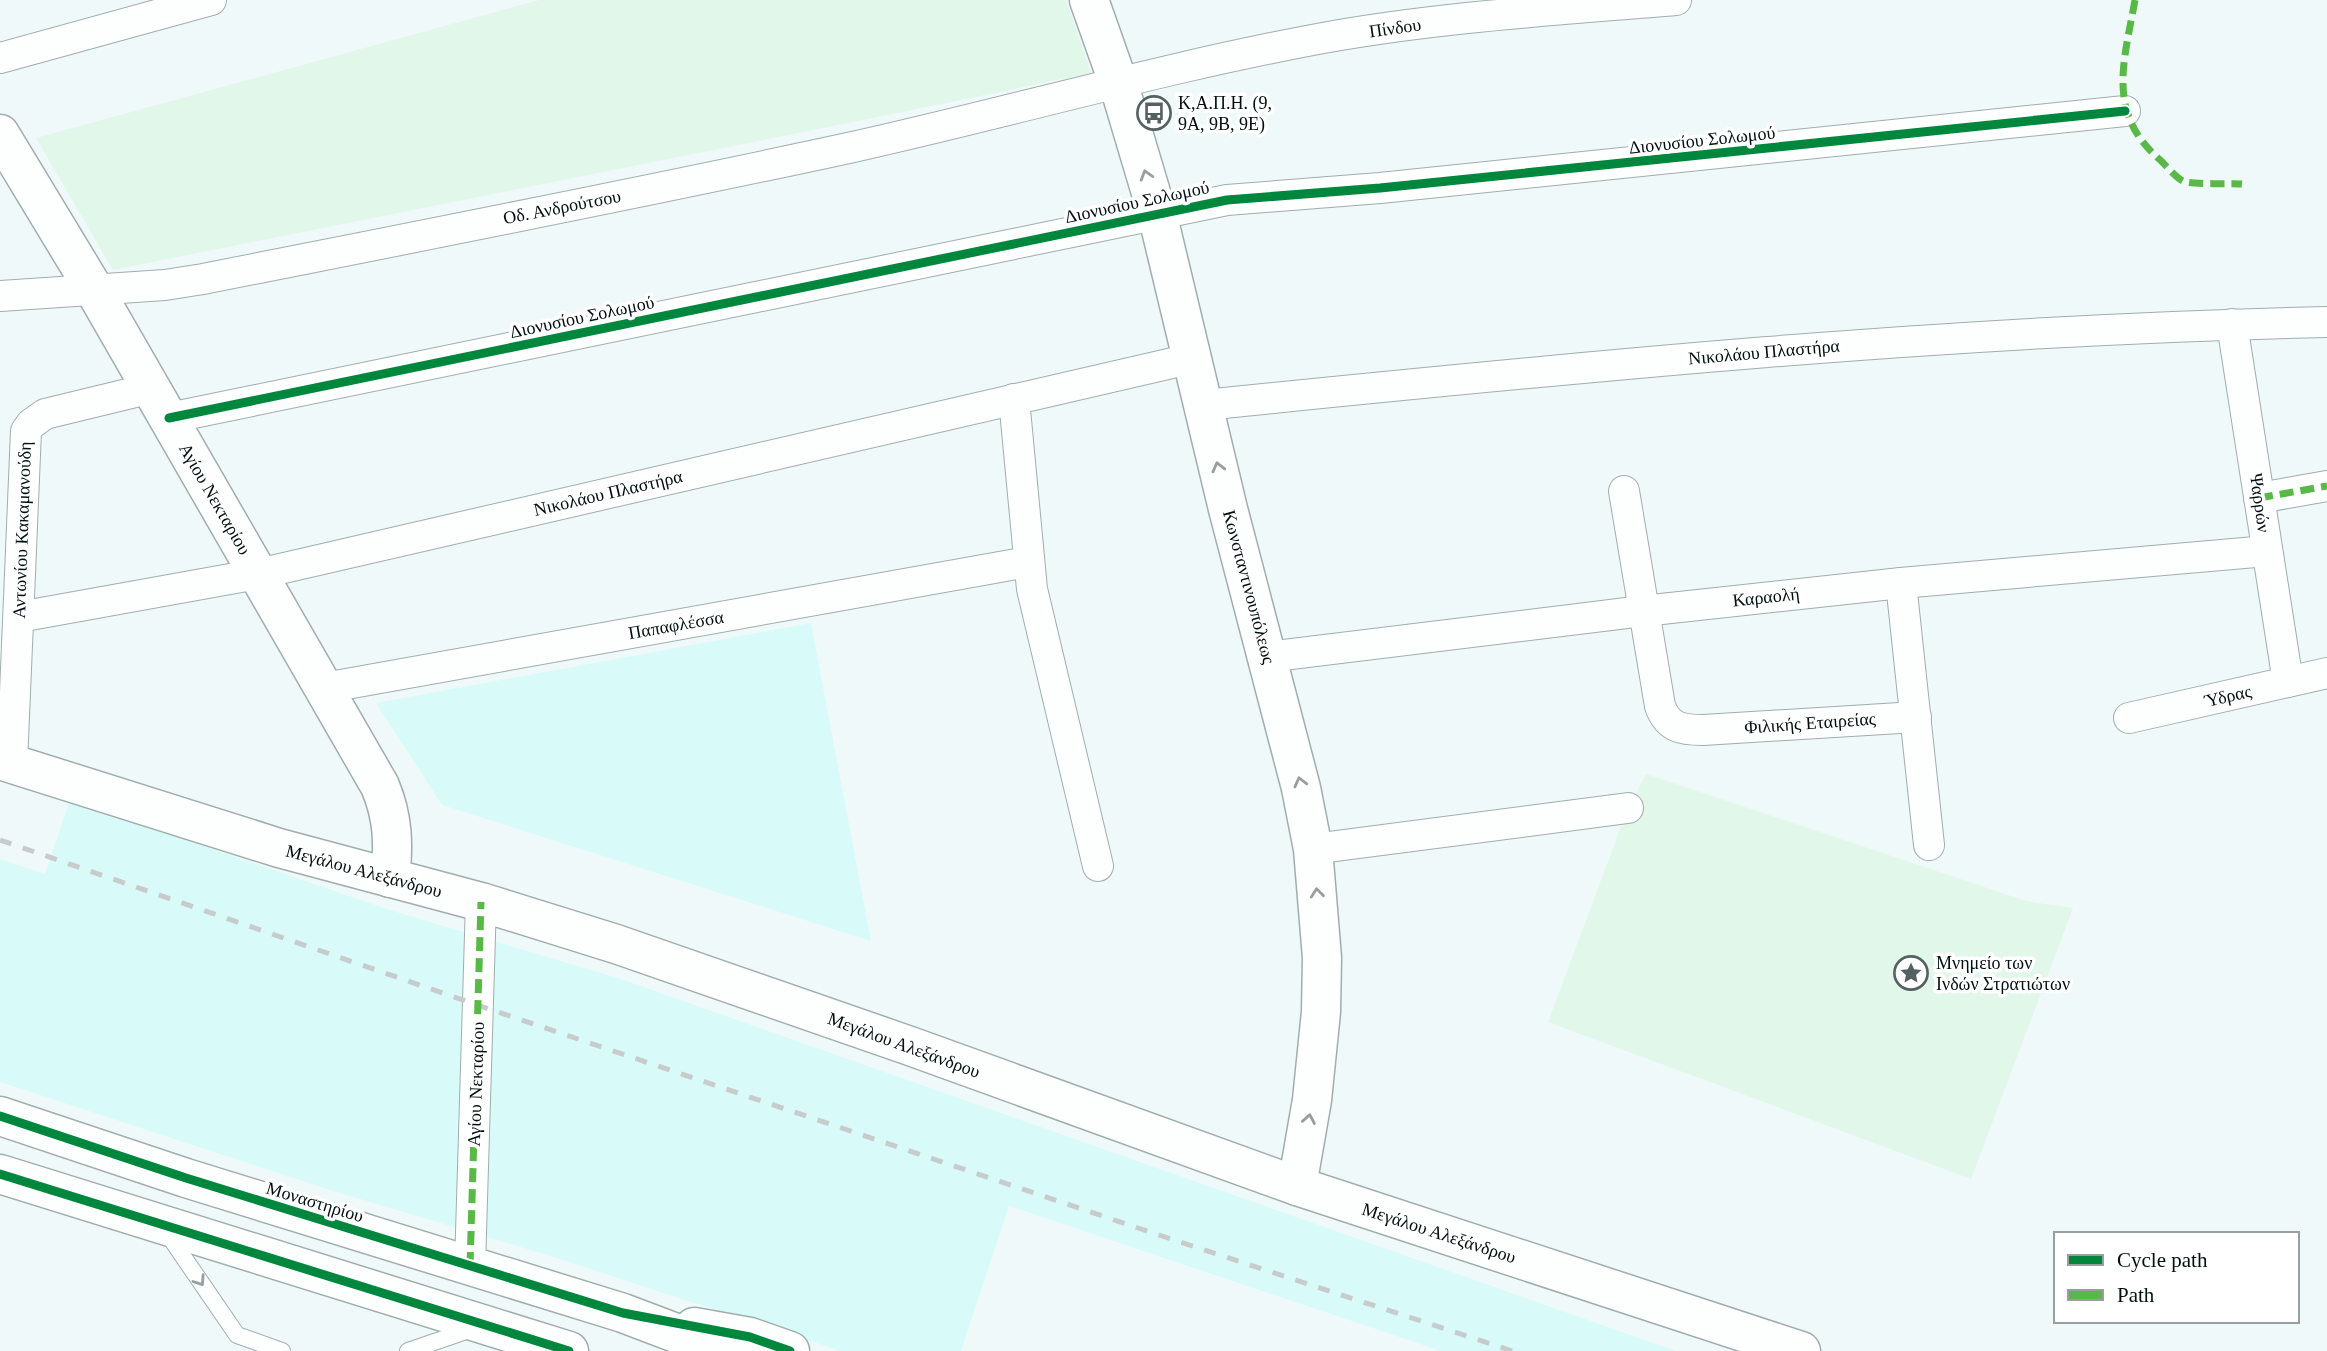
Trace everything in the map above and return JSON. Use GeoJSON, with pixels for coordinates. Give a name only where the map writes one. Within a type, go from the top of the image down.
{"type":"FeatureCollection","features":[{"type":"Feature","properties":{"kind":"street"},"geometry":{"type":"LineString","coordinates":[[0,58],[211,0]]}},
{"type":"Feature","properties":{"kind":"street","name":"Κωνσταντινουπόλεως"},"geometry":{"type":"LineString","coordinates":[[1089,0],[1118,82],[1157,213],[1301,788],[1313,849],[1322,958],[1321,1012],[1312,1100],[1297,1186]]}},
{"type":"Feature","properties":{"kind":"street","name":"Πίνδου"},"geometry":{"type":"LineString","coordinates":[[1118,82],[1341,35],[1491,16],[1675,0]]}},
{"type":"Feature","properties":{"kind":"street","name":"Οδ. Ανδρούτσου"},"geometry":{"type":"LineString","coordinates":[[0,296],[95,291],[203,279],[858,146],[1118,82]]}},
{"type":"Feature","properties":{"kind":"street","name":"Διονυσίου Σολωμού"},"geometry":{"type":"LineString","coordinates":[[160,403],[1108,225],[1227,200],[1380,188],[2125,111]]}},
{"type":"Feature","properties":{"kind":"street","name":"Αγίου Νεκταρίου"},"geometry":{"type":"LineString","coordinates":[[0,134],[160,403],[386,801],[393,833],[390,877]]}},
{"type":"Feature","properties":{"kind":"street","name":"Νικολάου Πλαστήρα"},"geometry":{"type":"LineString","coordinates":[[1203,405],[1508,374],[1859,343],[2232,324],[2327,322]]}},
{"type":"Feature","properties":{"kind":"street","name":"Ψαρρών"},"geometry":{"type":"LineString","coordinates":[[2232,324],[2288,682]]}},
{"type":"Feature","properties":{"kind":"street","name":"Νικολάου Πλαστήρα"},"geometry":{"type":"LineString","coordinates":[[19,617],[258,574],[1194,358]]}},
{"type":"Feature","properties":{"kind":"street"},"geometry":{"type":"LineString","coordinates":[[1014,399],[1028,562],[1041,632],[1098,866]]}},
{"type":"Feature","properties":{"kind":"street","name":"Αντωνίου Κακαμανούδη"},"geometry":{"type":"LineString","coordinates":[[6,762],[19,617],[26,431],[37,418],[45,414],[160,403]]}},
{"type":"Feature","properties":{"kind":"street"},"geometry":{"type":"LineString","coordinates":[[2259,498],[2327,486]]}},
{"type":"Feature","properties":{"kind":"street","name":"Φιλικής Εταιρείας"},"geometry":{"type":"LineString","coordinates":[[1624,491],[1643,611],[1664,716],[1670,724],[1678,728],[1703,730],[1916,716]]}},
{"type":"Feature","properties":{"kind":"street","name":"Καραολή"},"geometry":{"type":"LineString","coordinates":[[1268,657],[1643,611],[1901,583],[2267,551]]}},
{"type":"Feature","properties":{"kind":"street","name":"Παπαφλέσσα"},"geometry":{"type":"LineString","coordinates":[[324,688],[1028,562]]}},
{"type":"Feature","properties":{"kind":"street"},"geometry":{"type":"LineString","coordinates":[[1901,583],[1929,845]]}},
{"type":"Feature","properties":{"kind":"street","name":"Ύδρας"},"geometry":{"type":"LineString","coordinates":[[2129,718],[2327,673]]}},
{"type":"Feature","properties":{"kind":"street","name":"Μεγάλου Αλεξάνδρου"},"geometry":{"type":"LineString","coordinates":[[6,762],[279,848],[481,902],[703,974],[1297,1186],[1801,1351]]}},
{"type":"Feature","properties":{"kind":"street"},"geometry":{"type":"LineString","coordinates":[[1313,849],[1628,808]]}},
{"type":"Feature","properties":{"kind":"street","name":"Αγίου Νεκταρίου"},"geometry":{"type":"LineString","coordinates":[[470,1266],[481,902]]}},
{"type":"Feature","properties":{"kind":"street","name":"Μοναστηρίου"},"geometry":{"type":"LineString","coordinates":[[0,1116],[186,1178],[623,1313],[723,1351]]}},
{"type":"Feature","properties":{"kind":"street"},"geometry":{"type":"LineString","coordinates":[[0,1174],[569,1351]]}},
{"type":"Feature","properties":{"kind":"street"},"geometry":{"type":"LineString","coordinates":[[623,1313],[750,1337],[790,1351]]}},
{"type":"Feature","properties":{"kind":"lane"},"geometry":{"type":"LineString","coordinates":[[162,1225],[237,1335],[282,1351]]}},
{"type":"Feature","properties":{"kind":"lane"},"geometry":{"type":"LineString","coordinates":[[408,1351],[484,1325]]}},
{"type":"Feature","properties":{"kind":"shaded area"},"geometry":{"type":"Polygon","coordinates":[[[811,623],[871,941],[442,805],[376,703],[811,623]]]}},
{"type":"Feature","properties":{"kind":"shaded area"},"geometry":{"type":"Polygon","coordinates":[[[70,800],[390,910],[621,979],[1676,1351],[1441,1351],[1009,1206],[961,1351],[841,1351],[544,1254],[333,1191],[0,1082],[0,859],[45,874],[70,800]]]}},
{"type":"Feature","properties":{"kind":"green space"},"geometry":{"type":"Polygon","coordinates":[[[539,0],[1066,0],[1091,73],[113,270],[36,138],[539,0]]]}},
{"type":"Feature","properties":{"kind":"green space"},"geometry":{"type":"Polygon","coordinates":[[[1646,774],[2026,901],[2073,908],[1971,1179],[1548,1022],[1628,808],[1646,774]]]}},
{"type":"Feature","properties":{"kind":"railway"},"geometry":{"type":"LineString","coordinates":[[0,840],[489,1009],[1512,1351]]}},
{"type":"Feature","properties":{"kind":"marked path"},"geometry":{"type":"LineString","coordinates":[[2135,0],[2123,85],[2131,123],[2142,141],[2183,181],[2242,184]]}},
{"type":"Feature","properties":{"kind":"marked path"},"geometry":{"type":"LineString","coordinates":[[2259,498],[2327,486]]}},
{"type":"Feature","properties":{"kind":"marked path"},"geometry":{"type":"LineString","coordinates":[[470,1266],[481,902]]}},
{"type":"Feature","properties":{"kind":"cycle path"},"geometry":{"type":"LineString","coordinates":[[169,418],[1227,200],[1380,188],[2125,111]]}},
{"type":"Feature","properties":{"kind":"cycle path"},"geometry":{"type":"LineString","coordinates":[[0,1116],[186,1178],[623,1313],[750,1337],[790,1351]]}},
{"type":"Feature","properties":{"kind":"cycle path"},"geometry":{"type":"LineString","coordinates":[[0,1174],[569,1351]]}},
{"type":"Feature","properties":{"kind":"place","name":"Κ,Α.Π.Η. (9, 9Α, 9Β, 9Ε)"},"geometry":{"type":"Point","coordinates":[1154,113]}},
{"type":"Feature","properties":{"kind":"place","name":"Μνημείο των Ινδών Στρατιώτων"},"geometry":{"type":"Point","coordinates":[1911,973]}}]}
